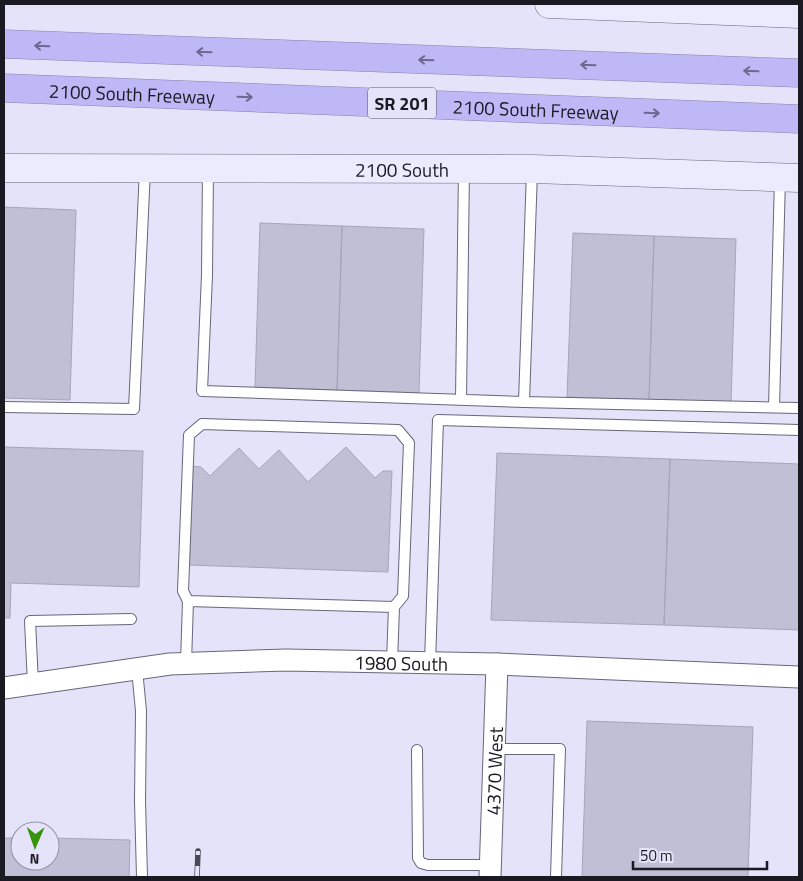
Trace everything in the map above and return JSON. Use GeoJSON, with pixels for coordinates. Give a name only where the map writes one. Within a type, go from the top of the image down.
{"type":"FeatureCollection","features":[{"type":"Feature","properties":{"kind":"highway","name":"SR 201"},"geometry":{"type":"LineString","coordinates":[[4,44],[799,73]]}},
{"type":"Feature","properties":{"kind":"highway","name":"2100 South Freeway"},"geometry":{"type":"LineString","coordinates":[[4,89],[799,119]]}},
{"type":"Feature","properties":{"kind":"street"},"geometry":{"type":"LineString","coordinates":[[549,4],[799,14]]}},
{"type":"Feature","properties":{"kind":"street","name":"2100 South"},"geometry":{"type":"LineString","coordinates":[[4,168],[464,168],[790,177]]}},
{"type":"Feature","properties":{"kind":"street","name":"1980 South"},"geometry":{"type":"LineString","coordinates":[[4,688],[170,664],[286,660],[497,664],[799,677]]}},
{"type":"Feature","properties":{"kind":"street","name":"4370 West"},"geometry":{"type":"LineString","coordinates":[[491,871],[497,664]]}},
{"type":"Feature","properties":{"kind":"lane"},"geometry":{"type":"LineString","coordinates":[[4,407],[134,409],[145,168]]}},
{"type":"Feature","properties":{"kind":"lane"},"geometry":{"type":"LineString","coordinates":[[208,168],[207,275],[202,391],[524,402],[799,408]]}},
{"type":"Feature","properties":{"kind":"lane"},"geometry":{"type":"LineString","coordinates":[[461,400],[464,168]]}},
{"type":"Feature","properties":{"kind":"lane"},"geometry":{"type":"LineString","coordinates":[[524,402],[532,169]]}},
{"type":"Feature","properties":{"kind":"lane"},"geometry":{"type":"LineString","coordinates":[[774,407],[790,177]]}},
{"type":"Feature","properties":{"kind":"lane"},"geometry":{"type":"LineString","coordinates":[[430,663],[438,420],[799,430]]}},
{"type":"Feature","properties":{"kind":"lane"},"geometry":{"type":"LineString","coordinates":[[186,663],[188,601],[182,591],[189,435],[202,424],[398,430],[408,443],[403,596],[394,607],[392,662]]}},
{"type":"Feature","properties":{"kind":"lane"},"geometry":{"type":"LineString","coordinates":[[188,601],[394,607]]}},
{"type":"Feature","properties":{"kind":"lane"},"geometry":{"type":"LineString","coordinates":[[32,684],[30,620],[131,619]]}},
{"type":"Feature","properties":{"kind":"lane"},"geometry":{"type":"LineString","coordinates":[[137,669],[141,712],[140,801],[142,877]]}},
{"type":"Feature","properties":{"kind":"lane"},"geometry":{"type":"LineString","coordinates":[[495,749],[560,749],[556,877]]}},
{"type":"Feature","properties":{"kind":"lane"},"geometry":{"type":"LineString","coordinates":[[417,750],[418,858],[421,863],[491,871]]}},
{"type":"Feature","properties":{"kind":"building"},"geometry":{"type":"Polygon","coordinates":[[[4,207],[76,210],[70,400],[4,398],[4,207]]]}},
{"type":"Feature","properties":{"kind":"building"},"geometry":{"type":"Polygon","coordinates":[[[260,223],[342,226],[337,390],[255,387],[260,223]]]}},
{"type":"Feature","properties":{"kind":"building"},"geometry":{"type":"Polygon","coordinates":[[[342,226],[424,229],[419,393],[337,390],[342,226]]]}},
{"type":"Feature","properties":{"kind":"building"},"geometry":{"type":"Polygon","coordinates":[[[573,233],[654,236],[649,400],[567,397],[573,233]]]}},
{"type":"Feature","properties":{"kind":"building"},"geometry":{"type":"Polygon","coordinates":[[[654,236],[736,239],[731,403],[649,400],[654,236]]]}},
{"type":"Feature","properties":{"kind":"building"},"geometry":{"type":"Polygon","coordinates":[[[4,447],[143,451],[139,587],[11,583],[10,618],[4,618],[4,447]]]}},
{"type":"Feature","properties":{"kind":"building"},"geometry":{"type":"Polygon","coordinates":[[[346,447],[375,478],[383,471],[392,471],[388,572],[189,565],[193,466],[201,467],[210,476],[239,448],[259,469],[279,450],[308,482],[346,447]]]}},
{"type":"Feature","properties":{"kind":"building"},"geometry":{"type":"Polygon","coordinates":[[[497,453],[670,459],[664,625],[491,620],[497,453]]]}},
{"type":"Feature","properties":{"kind":"building"},"geometry":{"type":"Polygon","coordinates":[[[670,459],[799,464],[799,630],[664,625],[670,459]]]}},
{"type":"Feature","properties":{"kind":"building"},"geometry":{"type":"Polygon","coordinates":[[[587,721],[753,727],[748,877],[582,877],[587,721]]]}},
{"type":"Feature","properties":{"kind":"building"},"geometry":{"type":"Polygon","coordinates":[[[4,838],[10,838],[10,871],[60,871],[60,838],[130,840],[129,877],[4,877],[4,838]]]}},
{"type":"Feature","properties":{"kind":"railway"},"geometry":{"type":"LineString","coordinates":[[197,877],[198,851]]}}]}
